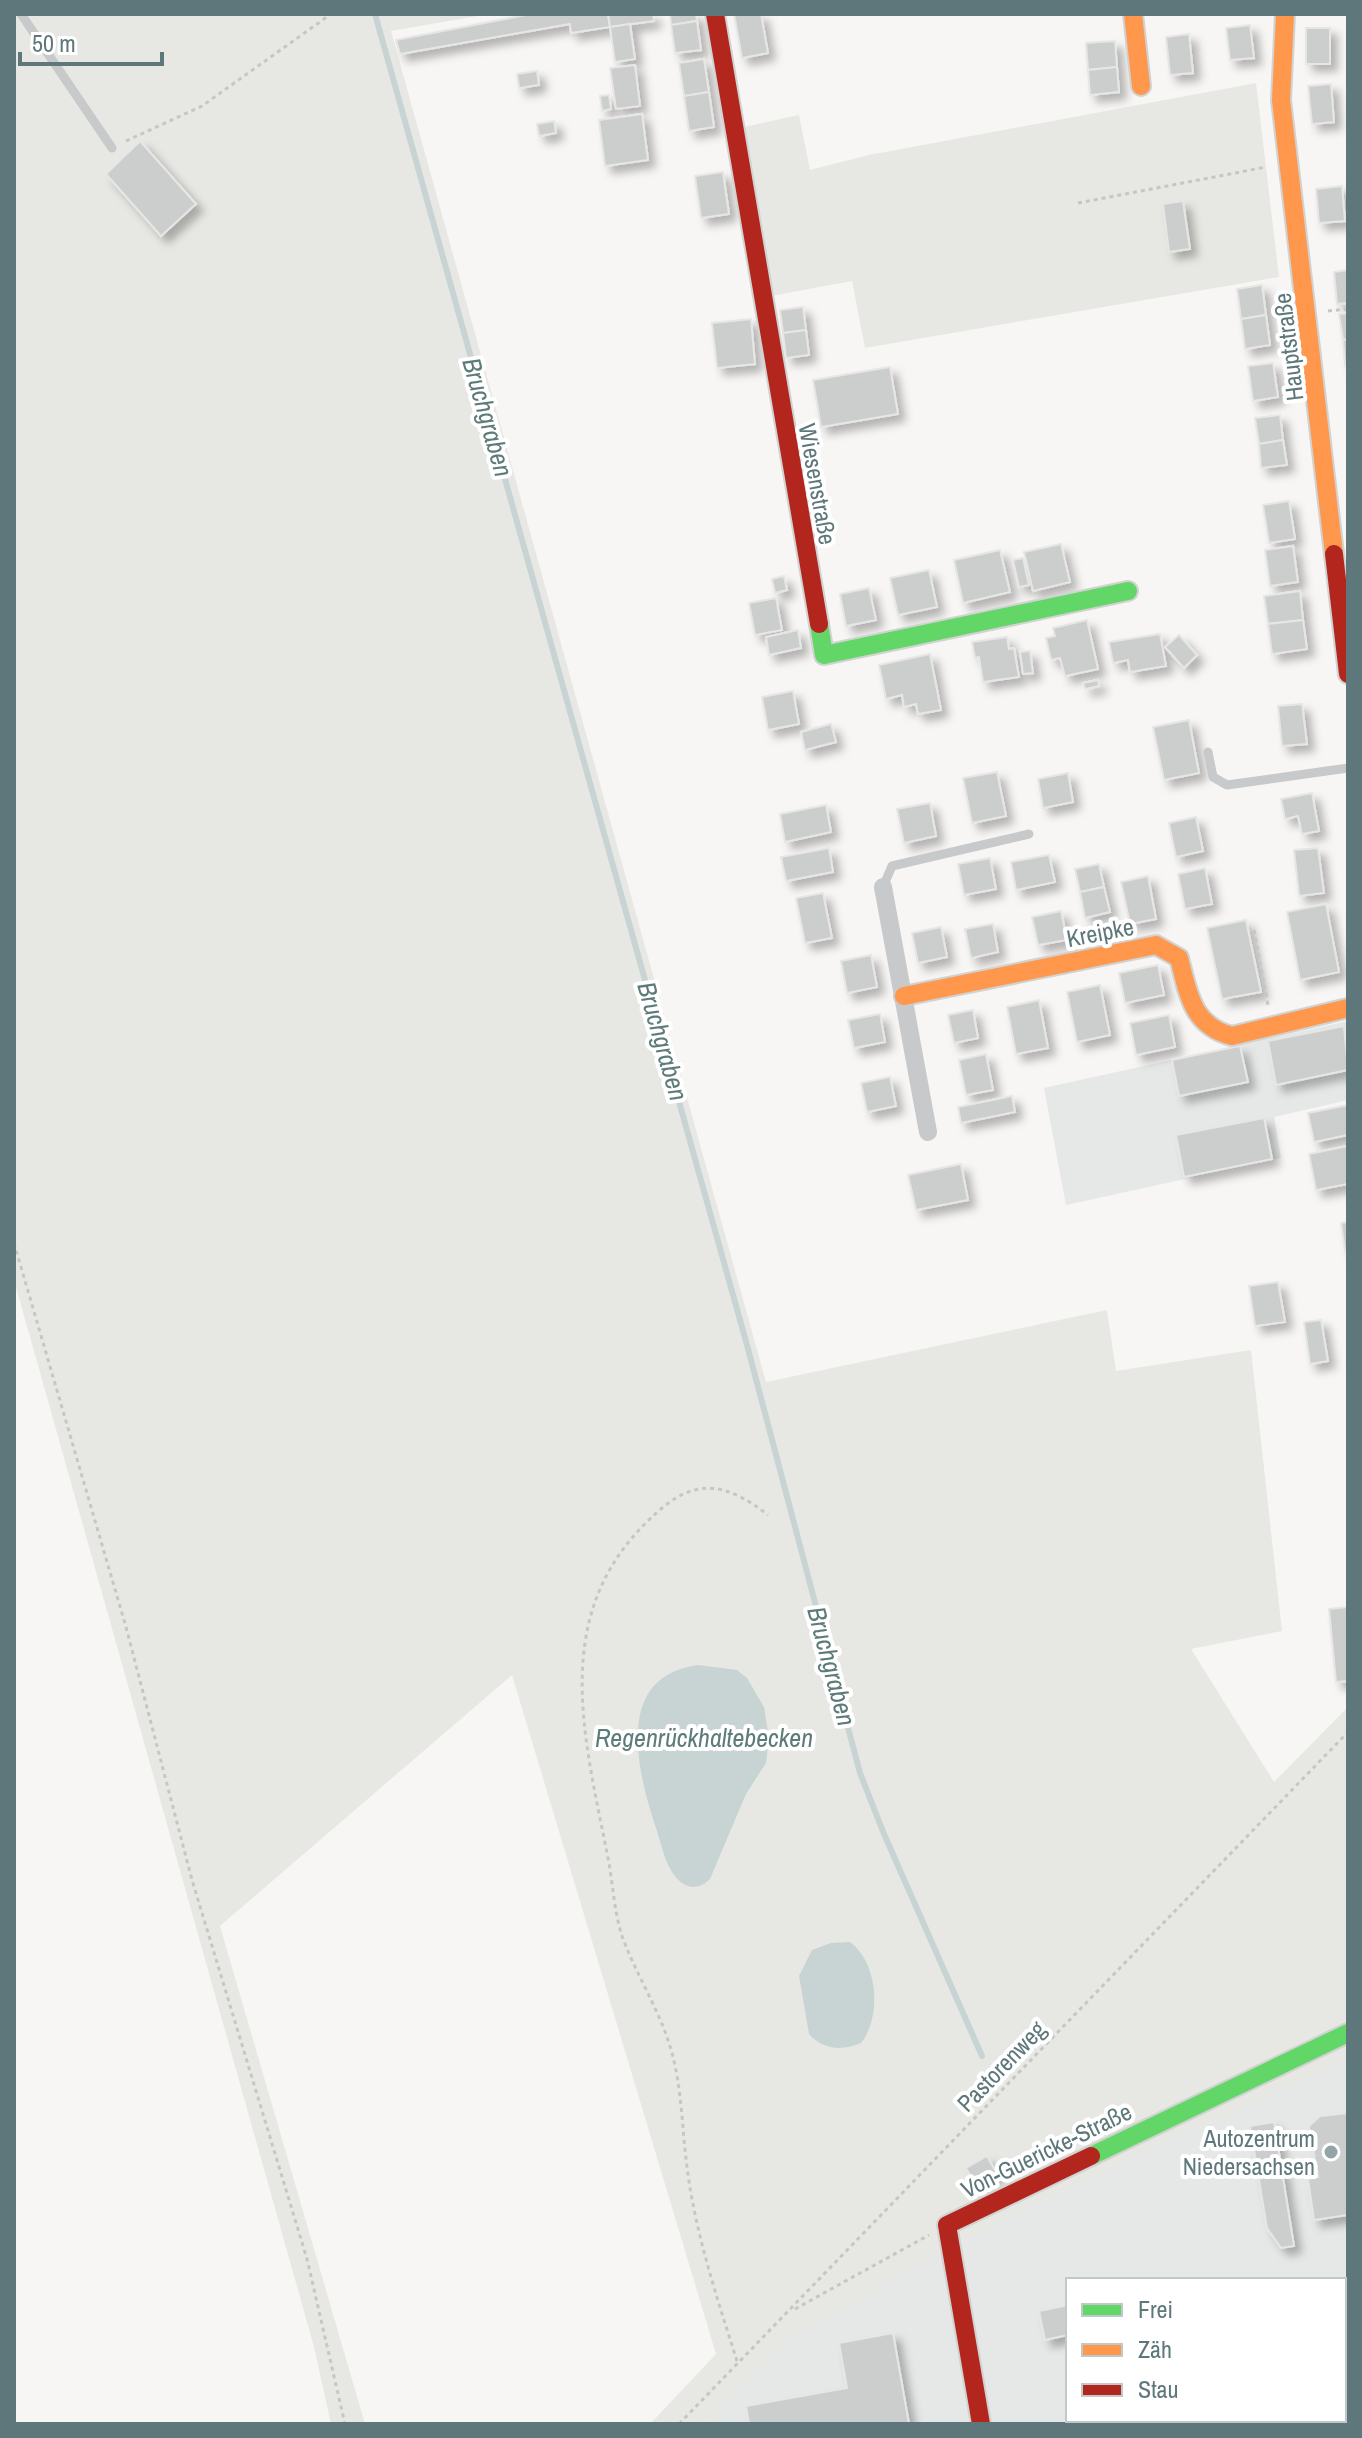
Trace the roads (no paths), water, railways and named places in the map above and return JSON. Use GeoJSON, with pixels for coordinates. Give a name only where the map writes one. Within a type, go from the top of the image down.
{"type":"FeatureCollection","features":[{"type":"Feature","properties":{"kind":"street","name":"Wiesenstraße"},"geometry":{"type":"LineString","coordinates":[[715,14],[824,655],[1128,591]]}},
{"type":"Feature","properties":{"kind":"street"},"geometry":{"type":"LineString","coordinates":[[1133,14],[1141,86]]}},
{"type":"Feature","properties":{"kind":"street","name":"Hauptstraße"},"geometry":{"type":"LineString","coordinates":[[1285,14],[1281,89],[1348,674]]}},
{"type":"Feature","properties":{"kind":"street"},"geometry":{"type":"LineString","coordinates":[[883,887],[928,1132]]}},
{"type":"Feature","properties":{"kind":"street","name":"Kreipke"},"geometry":{"type":"LineString","coordinates":[[904,996],[1156,945],[1179,958],[1194,1009],[1202,1025],[1213,1033],[1232,1036],[1348,1008]]}},
{"type":"Feature","properties":{"kind":"street","name":"Von-Guericke-Straße"},"geometry":{"type":"LineString","coordinates":[[981,2424],[947,2225],[1348,2033]]}},
{"type":"Feature","properties":{"kind":"lane"},"geometry":{"type":"LineString","coordinates":[[21,14],[112,148]]}},
{"type":"Feature","properties":{"kind":"lane"},"geometry":{"type":"LineString","coordinates":[[1208,752],[1213,777],[1227,785],[1348,768]]}},
{"type":"Feature","properties":{"kind":"lane"},"geometry":{"type":"LineString","coordinates":[[883,887],[892,866],[1029,834]]}},
{"type":"Feature","properties":{"kind":"water","name":"Regenrückhaltebecken"},"geometry":{"type":"Polygon","coordinates":[[[698,1665],[737,1670],[747,1678],[764,1707],[769,1738],[766,1763],[746,1794],[710,1879],[693,1887],[677,1878],[665,1858],[643,1780],[638,1729],[642,1706],[653,1687],[671,1673],[698,1665]]]}},
{"type":"Feature","properties":{"kind":"water"},"geometry":{"type":"Polygon","coordinates":[[[850,1942],[859,1951],[871,1976],[874,1990],[872,2019],[861,2043],[833,2048],[809,2034],[799,1976],[812,1950],[831,1943],[850,1942]]]}},
{"type":"Feature","properties":{"kind":"waterway","name":"Bruchgraben"},"geometry":{"type":"LineString","coordinates":[[375,14],[747,1345],[860,1773],[982,2056]]}},
{"type":"Feature","properties":{"kind":"place","name":"Autozentrum Niedersachsen"},"geometry":{"type":"Point","coordinates":[1331,2152]}}]}
